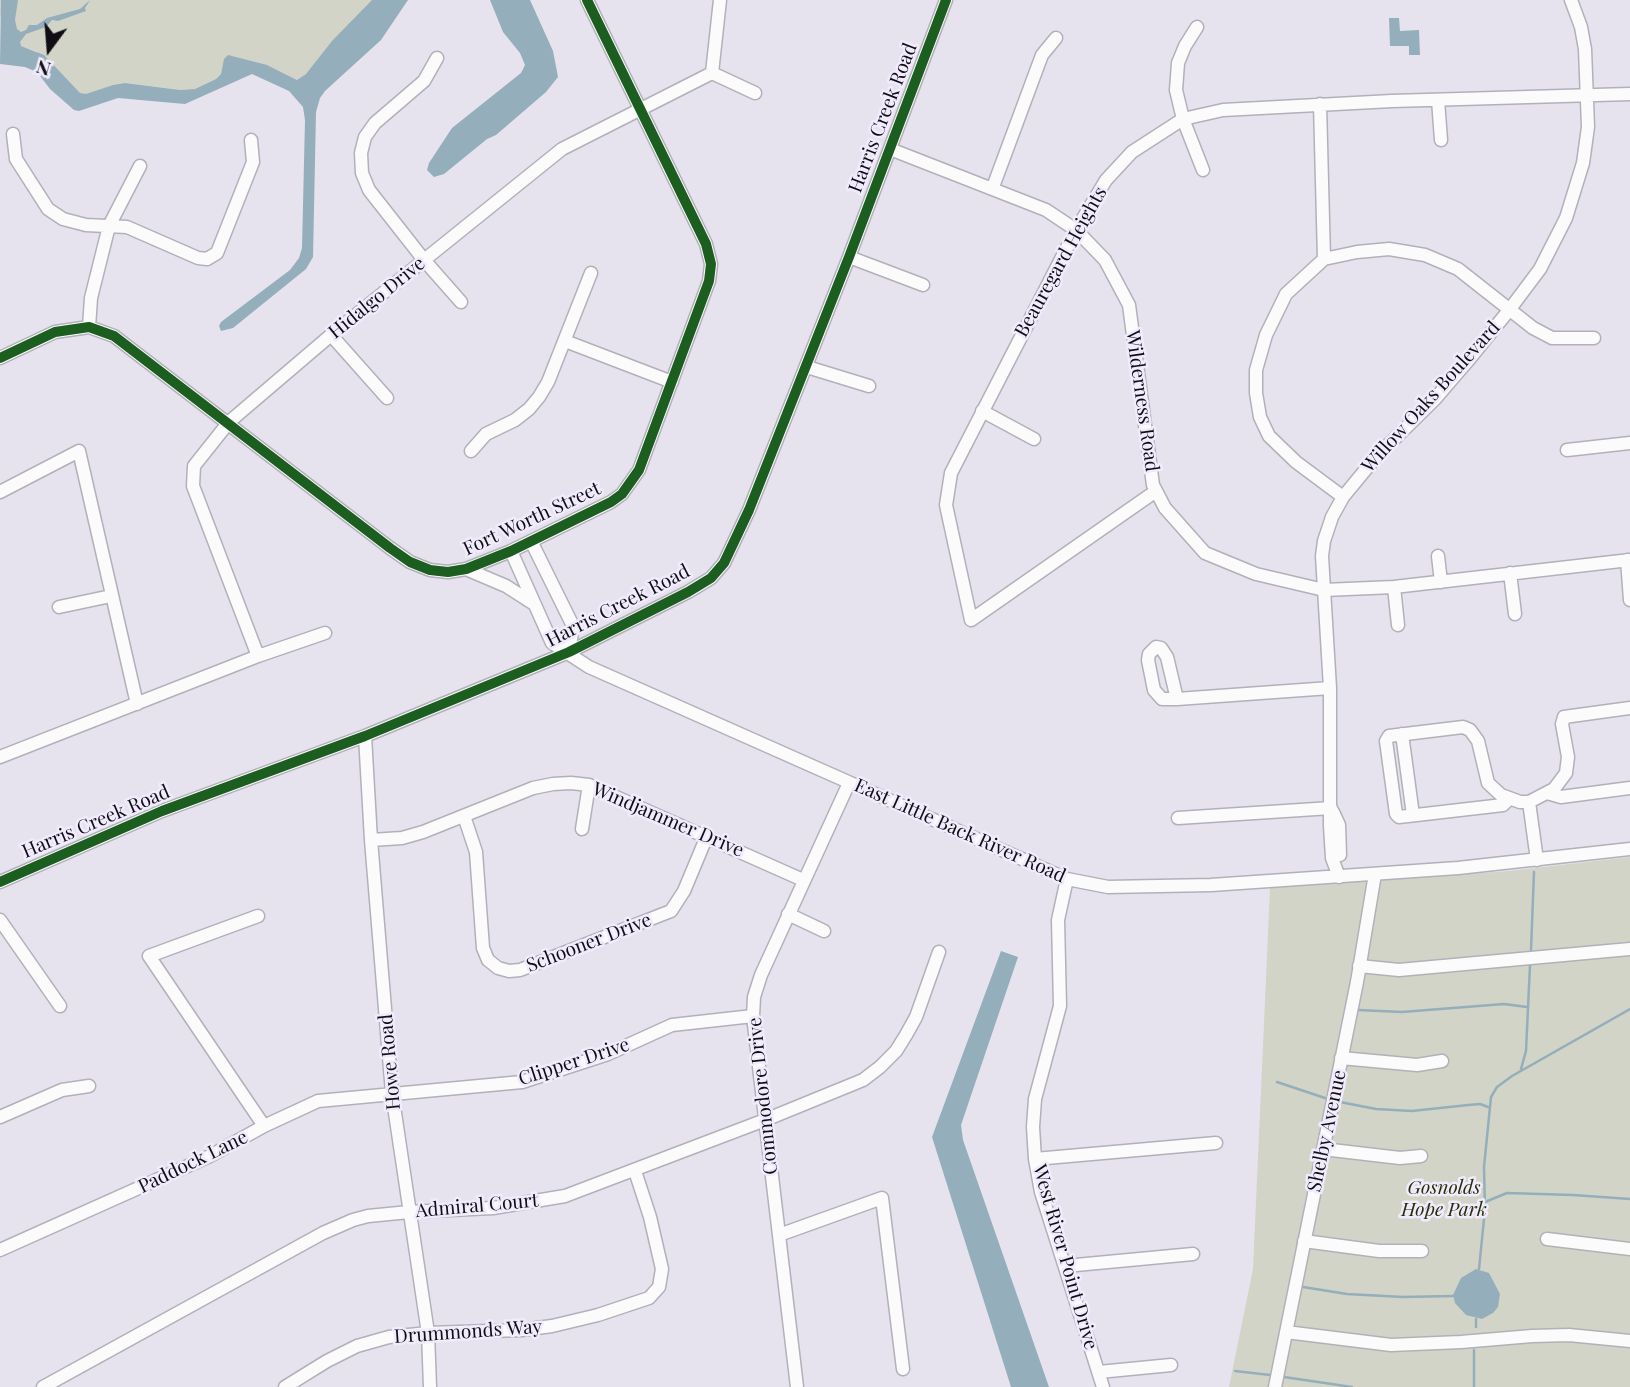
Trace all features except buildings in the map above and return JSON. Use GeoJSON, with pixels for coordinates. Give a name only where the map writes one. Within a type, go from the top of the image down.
{"type":"FeatureCollection","features":[{"type":"Feature","properties":{"kind":"street","name":"Fort Worth Street"},"geometry":{"type":"LineString","coordinates":[[89,327],[114,336],[410,562],[430,570],[448,572],[466,569],[598,509],[622,494],[639,470],[709,281],[711,264],[706,244],[587,0]]}},
{"type":"Feature","properties":{"kind":"street"},"geometry":{"type":"LineString","coordinates":[[720,0],[712,74],[755,93]]}},
{"type":"Feature","properties":{"kind":"street","name":"Harris Creek Road"},"geometry":{"type":"LineString","coordinates":[[0,882],[162,811],[365,736],[569,653],[711,578],[724,563],[807,366],[946,0]]}},
{"type":"Feature","properties":{"kind":"street","name":"Willow Oaks Boulevard"},"geometry":{"type":"LineString","coordinates":[[1339,877],[1332,858],[1330,688],[1322,556],[1324,541],[1332,517],[1343,497],[1376,457],[1464,366],[1510,309],[1540,269],[1566,218],[1586,146],[1585,49],[1581,27],[1571,0]]}},
{"type":"Feature","properties":{"kind":"street"},"geometry":{"type":"LineString","coordinates":[[1197,27],[1178,63],[1176,90],[1183,119],[1203,170]]}},
{"type":"Feature","properties":{"kind":"street"},"geometry":{"type":"LineString","coordinates":[[993,187],[1042,55],[1056,38]]}},
{"type":"Feature","properties":{"kind":"street"},"geometry":{"type":"LineString","coordinates":[[437,58],[424,81],[375,123],[365,137],[361,153],[362,173],[369,190],[461,302]]}},
{"type":"Feature","properties":{"kind":"street","name":"Hidalgo Drive"},"geometry":{"type":"LineString","coordinates":[[258,656],[192,486],[194,466],[229,422],[331,335],[562,149],[712,74]]}},
{"type":"Feature","properties":{"kind":"street","name":"Beauregard Heights"},"geometry":{"type":"LineString","coordinates":[[1156,491],[971,620],[946,505],[951,473],[1076,230],[1106,180],[1132,152],[1183,119],[1223,110],[1320,104],[1630,94]]}},
{"type":"Feature","properties":{"kind":"street"},"geometry":{"type":"LineString","coordinates":[[1438,100],[1441,140]]}},
{"type":"Feature","properties":{"kind":"street"},"geometry":{"type":"LineString","coordinates":[[1320,104],[1324,260]]}},
{"type":"Feature","properties":{"kind":"street"},"geometry":{"type":"LineString","coordinates":[[13,134],[16,159],[48,209],[63,219],[86,225],[127,226],[198,258],[207,258],[217,253],[253,162],[251,140]]}},
{"type":"Feature","properties":{"kind":"street","name":"Wilderness Road"},"geometry":{"type":"LineString","coordinates":[[890,149],[1046,209],[1076,230],[1105,260],[1129,305],[1153,485],[1165,508],[1205,553],[1256,574],[1324,590],[1394,587],[1628,560]]}},
{"type":"Feature","properties":{"kind":"street"},"geometry":{"type":"LineString","coordinates":[[1,356],[55,332],[89,327],[91,298],[109,226],[140,166]]}},
{"type":"Feature","properties":{"kind":"street"},"geometry":{"type":"LineString","coordinates":[[1343,497],[1280,449],[1269,436],[1260,417],[1256,393],[1256,370],[1266,335],[1286,294],[1324,260],[1357,252],[1389,249],[1425,255],[1458,269],[1533,328],[1552,338],[1594,338]]}},
{"type":"Feature","properties":{"kind":"street"},"geometry":{"type":"LineString","coordinates":[[849,257],[923,285]]}},
{"type":"Feature","properties":{"kind":"street"},"geometry":{"type":"LineString","coordinates":[[471,451],[486,434],[515,420],[540,397],[591,273]]}},
{"type":"Feature","properties":{"kind":"street"},"geometry":{"type":"LineString","coordinates":[[331,335],[387,398]]}},
{"type":"Feature","properties":{"kind":"street"},"geometry":{"type":"LineString","coordinates":[[565,341],[672,382]]}},
{"type":"Feature","properties":{"kind":"street"},"geometry":{"type":"LineString","coordinates":[[807,366],[869,386]]}},
{"type":"Feature","properties":{"kind":"street"},"geometry":{"type":"LineString","coordinates":[[982,411],[1034,439]]}},
{"type":"Feature","properties":{"kind":"street"},"geometry":{"type":"LineString","coordinates":[[1567,450],[1630,443]]}},
{"type":"Feature","properties":{"kind":"street"},"geometry":{"type":"LineString","coordinates":[[0,492],[79,451],[110,596],[137,704]]}},
{"type":"Feature","properties":{"kind":"street"},"geometry":{"type":"LineString","coordinates":[[531,541],[573,625],[569,653]]}},
{"type":"Feature","properties":{"kind":"street","name":"East Little Back River Road"},"geometry":{"type":"LineString","coordinates":[[510,551],[552,643],[589,667],[1067,879],[1108,887],[1131,888],[1339,877],[1630,849]]}},
{"type":"Feature","properties":{"kind":"street"},"geometry":{"type":"LineString","coordinates":[[1438,556],[1441,582]]}},
{"type":"Feature","properties":{"kind":"street"},"geometry":{"type":"LineString","coordinates":[[1628,560],[1630,600]]}},
{"type":"Feature","properties":{"kind":"street"},"geometry":{"type":"LineString","coordinates":[[466,569],[506,586],[535,605]]}},
{"type":"Feature","properties":{"kind":"street"},"geometry":{"type":"LineString","coordinates":[[1510,573],[1515,614]]}},
{"type":"Feature","properties":{"kind":"street"},"geometry":{"type":"LineString","coordinates":[[1394,587],[1398,625]]}},
{"type":"Feature","properties":{"kind":"street"},"geometry":{"type":"LineString","coordinates":[[59,607],[110,596]]}},
{"type":"Feature","properties":{"kind":"street"},"geometry":{"type":"LineString","coordinates":[[0,757],[258,656],[325,634]]}},
{"type":"Feature","properties":{"kind":"street"},"geometry":{"type":"LineString","coordinates":[[1177,699],[1330,688]]}},
{"type":"Feature","properties":{"kind":"street"},"geometry":{"type":"LineString","coordinates":[[1509,799],[1503,805],[1399,817],[1394,802],[1386,741],[1388,736],[1464,727],[1470,730],[1478,741],[1488,783],[1509,799],[1529,802],[1561,783],[1566,773],[1568,757],[1562,724],[1564,718],[1630,708]]}},
{"type":"Feature","properties":{"kind":"street","name":"Howe Road"},"geometry":{"type":"LineString","coordinates":[[365,736],[392,1093],[428,1333],[430,1387]]}},
{"type":"Feature","properties":{"kind":"street","name":"Commodore Drive"},"geometry":{"type":"LineString","coordinates":[[797,1387],[753,1016],[754,997],[803,880],[849,783]]}},
{"type":"Feature","properties":{"kind":"street","name":"Windjammer Drive"},"geometry":{"type":"LineString","coordinates":[[371,840],[402,838],[423,832],[533,789],[553,784],[589,785],[803,880]]}},
{"type":"Feature","properties":{"kind":"street"},"geometry":{"type":"LineString","coordinates":[[582,829],[589,785]]}},
{"type":"Feature","properties":{"kind":"street"},"geometry":{"type":"LineString","coordinates":[[1547,793],[1561,797],[1630,788]]}},
{"type":"Feature","properties":{"kind":"street"},"geometry":{"type":"LineString","coordinates":[[1529,802],[1537,860]]}},
{"type":"Feature","properties":{"kind":"street"},"geometry":{"type":"LineString","coordinates":[[1178,818],[1331,808]]}},
{"type":"Feature","properties":{"kind":"street","name":"Schooner Drive"},"geometry":{"type":"LineString","coordinates":[[464,816],[476,852],[483,948],[488,960],[498,968],[509,971],[520,970],[671,911],[684,891],[707,836]]}},
{"type":"Feature","properties":{"kind":"street","name":"Shelby Avenue"},"geometry":{"type":"LineString","coordinates":[[1275,1387],[1359,966],[1374,874]]}},
{"type":"Feature","properties":{"kind":"street","name":"West River Point Drive"},"geometry":{"type":"LineString","coordinates":[[1067,879],[1058,920],[1060,1006],[1035,1099],[1035,1159],[1041,1192],[1103,1387]]}},
{"type":"Feature","properties":{"kind":"street"},"geometry":{"type":"LineString","coordinates":[[788,914],[824,931]]}},
{"type":"Feature","properties":{"kind":"street"},"geometry":{"type":"LineString","coordinates":[[258,916],[149,956],[264,1126]]}},
{"type":"Feature","properties":{"kind":"street"},"geometry":{"type":"LineString","coordinates":[[0,920],[61,1006]]}},
{"type":"Feature","properties":{"kind":"street"},"geometry":{"type":"LineString","coordinates":[[1359,966],[1399,970],[1630,949]]}},
{"type":"Feature","properties":{"kind":"street","name":"Admiral Court"},"geometry":{"type":"LineString","coordinates":[[43,1387],[338,1226],[368,1216],[493,1208],[543,1201],[588,1189],[863,1080],[896,1051],[916,1017],[939,952]]}},
{"type":"Feature","properties":{"kind":"street","name":"Clipper Drive"},"geometry":{"type":"LineString","coordinates":[[392,1093],[522,1082],[608,1054],[672,1026],[753,1016]]}},
{"type":"Feature","properties":{"kind":"street"},"geometry":{"type":"LineString","coordinates":[[1341,1058],[1417,1065],[1442,1061]]}},
{"type":"Feature","properties":{"kind":"street"},"geometry":{"type":"LineString","coordinates":[[0,1117],[62,1090],[89,1086]]}},
{"type":"Feature","properties":{"kind":"street","name":"Paddock Lane"},"geometry":{"type":"LineString","coordinates":[[0,1250],[210,1156],[264,1126],[318,1101],[392,1093]]}},
{"type":"Feature","properties":{"kind":"street"},"geometry":{"type":"LineString","coordinates":[[1035,1159],[1216,1143]]}},
{"type":"Feature","properties":{"kind":"street"},"geometry":{"type":"LineString","coordinates":[[1323,1149],[1400,1158],[1421,1156]]}},
{"type":"Feature","properties":{"kind":"street","name":"Drummonds Way"},"geometry":{"type":"LineString","coordinates":[[285,1387],[357,1346],[389,1337],[552,1326],[618,1309],[655,1293],[661,1282],[661,1262],[635,1171]]}},
{"type":"Feature","properties":{"kind":"street"},"geometry":{"type":"LineString","coordinates":[[779,1235],[882,1198],[903,1368]]}},
{"type":"Feature","properties":{"kind":"street"},"geometry":{"type":"LineString","coordinates":[[1547,1240],[1630,1249]]}},
{"type":"Feature","properties":{"kind":"street"},"geometry":{"type":"LineString","coordinates":[[1304,1241],[1379,1251],[1422,1251]]}},
{"type":"Feature","properties":{"kind":"street"},"geometry":{"type":"LineString","coordinates":[[1065,1266],[1193,1254]]}},
{"type":"Feature","properties":{"kind":"street"},"geometry":{"type":"LineString","coordinates":[[1286,1332],[1391,1345],[1561,1335],[1630,1341]]}},
{"type":"Feature","properties":{"kind":"street"},"geometry":{"type":"LineString","coordinates":[[1099,1372],[1171,1365]]}},
{"type":"Feature","properties":{"kind":"green space"},"geometry":{"type":"Polygon","coordinates":[[[0,0],[393,0],[382,26],[297,80],[267,65],[226,69],[216,79],[195,89],[180,90],[125,83],[86,95],[80,93],[36,51],[20,46],[0,15],[0,0]]]}},
{"type":"Feature","properties":{"kind":"green space","name":"Gosnolds Hope Park"},"geometry":{"type":"Polygon","coordinates":[[[1630,857],[1630,1387],[1229,1387],[1253,1269],[1270,888],[1509,871],[1630,857]]]}},
{"type":"Feature","properties":{"kind":"water"},"geometry":{"type":"Polygon","coordinates":[[[1,0],[18,0],[15,20],[17,29],[21,32],[29,25],[37,25],[47,18],[80,9],[90,0],[86,11],[58,21],[52,20],[46,27],[26,34],[20,42],[21,46],[44,55],[80,93],[86,94],[125,83],[180,90],[195,89],[221,74],[224,59],[228,55],[267,65],[297,80],[306,74],[332,41],[372,0],[408,0],[381,40],[320,98],[316,112],[313,257],[306,269],[233,328],[221,331],[221,322],[290,270],[299,258],[302,248],[303,107],[289,91],[252,74],[185,104],[118,98],[79,111],[74,110],[50,89],[37,72],[25,67],[0,64],[1,0]]]}},
{"type":"Feature","properties":{"kind":"water"},"geometry":{"type":"Polygon","coordinates":[[[490,0],[530,0],[553,51],[558,77],[546,92],[496,135],[487,139],[444,174],[434,177],[427,170],[429,163],[452,128],[521,73],[525,65],[520,53],[503,32],[490,0]]]}},
{"type":"Feature","properties":{"kind":"water"},"geometry":{"type":"Polygon","coordinates":[[[1389,18],[1399,18],[1400,31],[1419,30],[1420,55],[1409,55],[1409,46],[1390,46],[1389,18]]]}},
{"type":"Feature","properties":{"kind":"water"},"geometry":{"type":"Polygon","coordinates":[[[1001,951],[1018,957],[961,1125],[963,1140],[1049,1387],[1011,1387],[932,1137],[1001,951]]]}},
{"type":"Feature","properties":{"kind":"water"},"geometry":{"type":"Polygon","coordinates":[[[1476,1269],[1489,1273],[1500,1294],[1498,1307],[1482,1319],[1466,1315],[1455,1303],[1453,1295],[1461,1278],[1476,1269]]]}},
{"type":"Feature","properties":{"kind":"waterway"},"geometry":{"type":"LineString","coordinates":[[1531,950],[1534,872]]}},
{"type":"Feature","properties":{"kind":"waterway"},"geometry":{"type":"LineString","coordinates":[[1521,1069],[1526,1051],[1530,965]]}},
{"type":"Feature","properties":{"kind":"waterway"},"geometry":{"type":"LineString","coordinates":[[1358,1010],[1402,1012],[1504,1004],[1527,1007]]}},
{"type":"Feature","properties":{"kind":"waterway"},"geometry":{"type":"LineString","coordinates":[[1479,1269],[1485,1209],[1484,1167],[1491,1097],[1497,1087],[1512,1076],[1630,1009]]}},
{"type":"Feature","properties":{"kind":"waterway"},"geometry":{"type":"LineString","coordinates":[[1277,1082],[1325,1098]]}},
{"type":"Feature","properties":{"kind":"waterway"},"geometry":{"type":"LineString","coordinates":[[1340,1102],[1376,1109],[1412,1111],[1480,1104],[1488,1107]]}},
{"type":"Feature","properties":{"kind":"waterway"},"geometry":{"type":"LineString","coordinates":[[1485,1202],[1507,1193],[1630,1199]]}},
{"type":"Feature","properties":{"kind":"waterway"},"geometry":{"type":"LineString","coordinates":[[1303,1287],[1347,1294],[1453,1296]]}},
{"type":"Feature","properties":{"kind":"waterway"},"geometry":{"type":"LineString","coordinates":[[1476,1319],[1476,1327]]}},
{"type":"Feature","properties":{"kind":"waterway"},"geometry":{"type":"LineString","coordinates":[[1474,1350],[1474,1387]]}},
{"type":"Feature","properties":{"kind":"waterway"},"geometry":{"type":"LineString","coordinates":[[1235,1371],[1270,1375]]}},
{"type":"Feature","properties":{"kind":"waterway"},"geometry":{"type":"LineString","coordinates":[[1284,1377],[1352,1387]]}},
{"type":"Feature","properties":{"kind":"cycle path"},"geometry":{"type":"LineString","coordinates":[[0,358],[55,332],[89,327],[114,336],[390,548],[410,562],[430,570],[448,572],[466,569],[511,551],[611,502],[622,494],[639,470],[709,281],[711,264],[706,244],[587,0]]}},
{"type":"Feature","properties":{"kind":"cycle path"},"geometry":{"type":"LineString","coordinates":[[0,882],[162,811],[365,736],[569,652],[711,578],[724,563],[749,510],[849,257],[946,0]]}}]}
